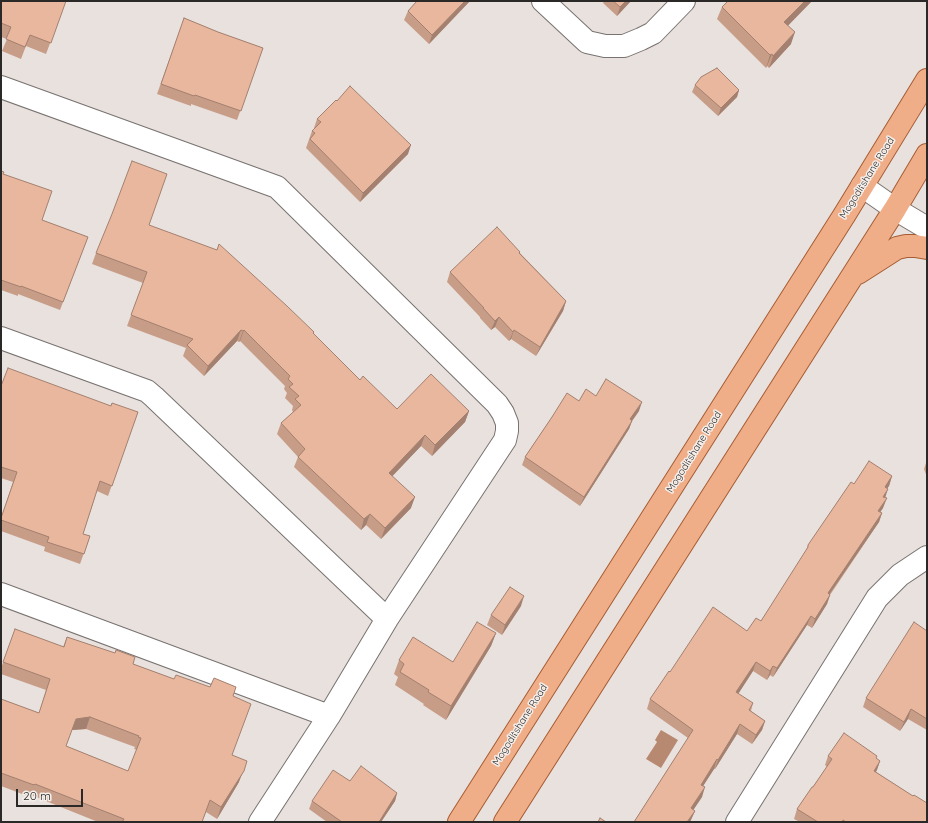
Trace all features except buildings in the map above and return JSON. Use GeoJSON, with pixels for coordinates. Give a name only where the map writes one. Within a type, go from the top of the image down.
{"type":"FeatureCollection","features":[{"type":"Feature","properties":{"kind":"main road","name":"Mogoditshane Road"},"geometry":{"type":"LineString","coordinates":[[459,822],[862,186],[927,80]]}},
{"type":"Feature","properties":{"kind":"main road"},"geometry":{"type":"LineString","coordinates":[[505,822],[895,209],[927,155]]}},
{"type":"Feature","properties":{"kind":"main road"},"geometry":{"type":"LineString","coordinates":[[851,278],[897,248],[906,246],[927,248]]}},
{"type":"Feature","properties":{"kind":"street"},"geometry":{"type":"LineString","coordinates":[[543,1],[587,42],[605,46],[624,46],[654,33],[684,1]]}},
{"type":"Feature","properties":{"kind":"street"},"geometry":{"type":"LineString","coordinates":[[1,87],[277,187],[497,404],[503,412],[507,423],[505,440],[387,619],[329,716],[260,822]]}},
{"type":"Feature","properties":{"kind":"street"},"geometry":{"type":"LineString","coordinates":[[862,186],[895,209],[927,228]]}},
{"type":"Feature","properties":{"kind":"street"},"geometry":{"type":"LineString","coordinates":[[1,338],[147,392],[154,397],[387,619]]}},
{"type":"Feature","properties":{"kind":"street"},"geometry":{"type":"LineString","coordinates":[[737,822],[877,598],[900,575],[927,557]]}},
{"type":"Feature","properties":{"kind":"street"},"geometry":{"type":"LineString","coordinates":[[1,594],[329,716]]}},
{"type":"Feature","properties":{"kind":"shaded area"},"geometry":{"type":"Polygon","coordinates":[[[661,730],[678,740],[661,768],[646,759],[657,742],[655,740],[661,730]]]}}]}
